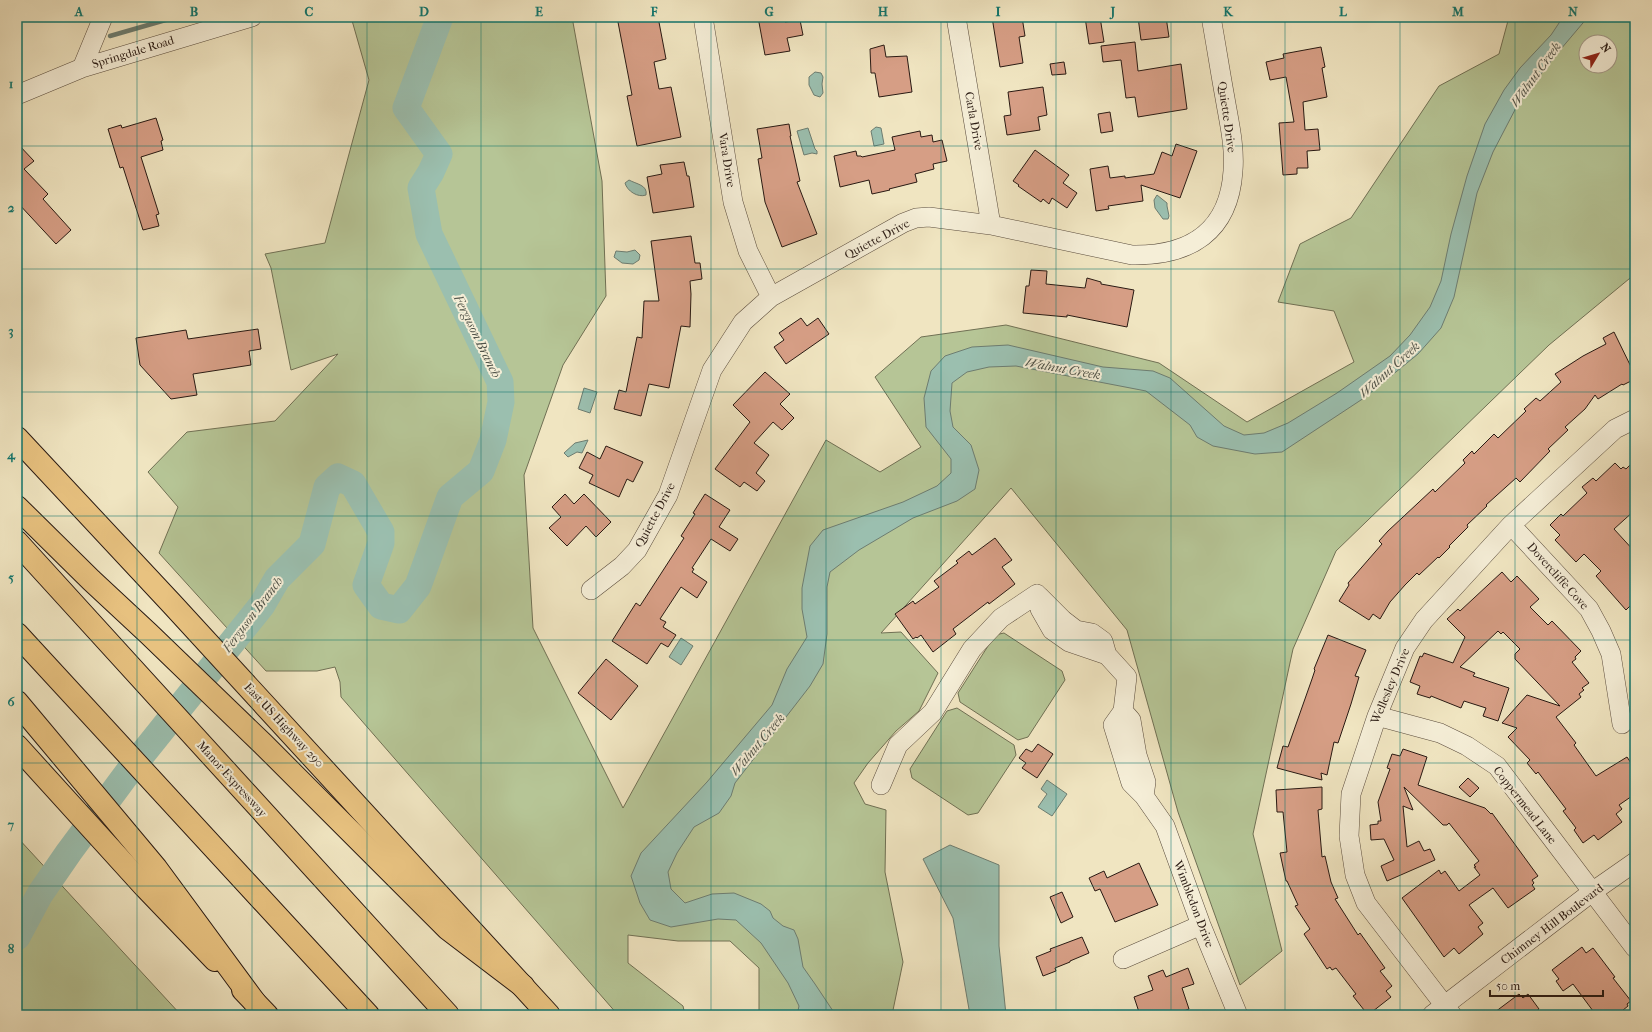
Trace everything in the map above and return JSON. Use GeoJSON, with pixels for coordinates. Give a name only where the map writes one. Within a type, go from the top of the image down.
{"type":"FeatureCollection","features":[{"type":"Feature","properties":{"kind":"main road","name":"East US Highway 290"},"geometry":{"type":"LineString","coordinates":[[17,438],[285,726],[549,1015]]}},
{"type":"Feature","properties":{"kind":"main road"},"geometry":{"type":"LineString","coordinates":[[17,507],[90,580],[149,634],[263,744],[448,929],[522,986]]}},
{"type":"Feature","properties":{"kind":"main road","name":"Manor Expressway"},"geometry":{"type":"LineString","coordinates":[[17,542],[448,1015]]}},
{"type":"Feature","properties":{"kind":"main road"},"geometry":{"type":"LineString","coordinates":[[17,634],[368,1015]]}},
{"type":"Feature","properties":{"kind":"main road"},"geometry":{"type":"LineString","coordinates":[[17,702],[156,868],[261,1009]]}},
{"type":"Feature","properties":{"kind":"main road"},"geometry":{"type":"LineString","coordinates":[[22,751],[145,887],[261,1009]]}},
{"type":"Feature","properties":{"kind":"street"},"geometry":{"type":"LineString","coordinates":[[82,68],[103,17]]}},
{"type":"Feature","properties":{"kind":"street","name":"Springdale Road"},"geometry":{"type":"LineString","coordinates":[[17,95],[82,68],[252,17]]}},
{"type":"Feature","properties":{"kind":"street","name":"Vara Drive"},"geometry":{"type":"LineString","coordinates":[[703,17],[733,202],[748,250],[771,297]]}},
{"type":"Feature","properties":{"kind":"street","name":"Carla Drive"},"geometry":{"type":"LineString","coordinates":[[956,17],[991,225]]}},
{"type":"Feature","properties":{"kind":"street","name":"Quiette Drive"},"geometry":{"type":"LineString","coordinates":[[591,590],[622,566],[636,550],[668,495],[712,370],[744,322],[771,297],[903,223],[916,218],[943,218],[991,225],[1132,255],[1152,256],[1170,253],[1189,245],[1207,234],[1220,217],[1229,197],[1233,171],[1233,144],[1211,17]]}},
{"type":"Feature","properties":{"kind":"street","name":"Wellesley Drive"},"geometry":{"type":"LineString","coordinates":[[1443,1012],[1366,903],[1355,875],[1350,836],[1351,794],[1377,716],[1406,648],[1424,620],[1511,525],[1615,429],[1635,419]]}},
{"type":"Feature","properties":{"kind":"street","name":"Dovercliffe Cove"},"geometry":{"type":"LineString","coordinates":[[1511,525],[1589,609],[1611,654],[1622,724]]}},
{"type":"Feature","properties":{"kind":"street","name":"Wimbledon Drive"},"geometry":{"type":"LineString","coordinates":[[880,785],[898,745],[933,712],[972,649],[1002,618],[1037,594],[1050,605],[1063,620],[1076,630],[1092,633],[1103,641],[1107,655],[1127,677],[1123,711],[1131,720],[1136,755],[1146,782],[1144,796],[1165,826],[1235,1014]]}},
{"type":"Feature","properties":{"kind":"street","name":"Coppermead Lane"},"geometry":{"type":"LineString","coordinates":[[1377,716],[1440,733],[1467,746],[1496,766],[1635,948]]}},
{"type":"Feature","properties":{"kind":"street","name":"Chimney Hill Boulevard"},"geometry":{"type":"LineString","coordinates":[[1443,1012],[1592,892],[1635,862]]}},
{"type":"Feature","properties":{"kind":"street"},"geometry":{"type":"LineString","coordinates":[[1123,959],[1201,925]]}},
{"type":"Feature","properties":{"kind":"shaded area"},"geometry":{"type":"Polygon","coordinates":[[[351,17],[572,17],[602,181],[606,296],[563,365],[524,475],[533,628],[623,808],[826,440],[880,472],[921,447],[875,377],[921,337],[1006,325],[1159,363],[1247,422],[1354,362],[1334,311],[1278,302],[1300,244],[1351,218],[1439,86],[1499,54],[1509,17],[1635,17],[1635,274],[1549,345],[1336,551],[1293,649],[1253,834],[1282,951],[1240,985],[1178,812],[1127,630],[1011,488],[881,633],[901,632],[938,673],[919,711],[896,731],[868,763],[854,783],[865,804],[886,810],[885,872],[903,962],[892,1015],[759,1015],[759,968],[730,941],[678,941],[628,935],[628,963],[683,1006],[685,1015],[618,1015],[341,697],[340,682],[335,667],[317,671],[266,671],[159,553],[178,507],[148,472],[187,432],[275,421],[338,354],[291,370],[271,268],[265,254],[325,243],[369,80],[351,17]]]}},
{"type":"Feature","properties":{"kind":"shaded area"},"geometry":{"type":"Polygon","coordinates":[[[1004,633],[1062,671],[1065,680],[1028,737],[1018,740],[960,702],[958,693],[995,635],[1004,633]]]}},
{"type":"Feature","properties":{"kind":"shaded area"},"geometry":{"type":"Polygon","coordinates":[[[957,708],[1014,745],[1016,755],[978,813],[968,815],[912,778],[910,769],[947,711],[957,708]]]}},
{"type":"Feature","properties":{"kind":"shaded area"},"geometry":{"type":"Polygon","coordinates":[[[17,837],[181,1015],[17,1015],[17,837]]]}},
{"type":"Feature","properties":{"kind":"water","name":"Walnut Creek"},"geometry":{"type":"Polygon","coordinates":[[[1563,17],[1588,17],[1555,56],[1518,104],[1493,152],[1477,193],[1454,297],[1441,328],[1418,354],[1364,398],[1282,452],[1255,454],[1213,446],[1197,437],[1190,425],[1146,391],[1016,366],[989,367],[967,372],[952,383],[950,411],[953,427],[971,445],[979,470],[975,489],[957,501],[913,518],[859,550],[830,572],[827,587],[827,634],[823,664],[810,686],[735,783],[731,796],[719,813],[694,827],[677,853],[668,872],[671,889],[685,903],[712,894],[734,893],[761,904],[770,911],[773,918],[783,926],[794,930],[798,939],[803,967],[833,1011],[833,1015],[797,1015],[799,1006],[788,983],[761,943],[736,920],[718,919],[671,927],[650,920],[640,903],[631,876],[641,853],[707,782],[772,705],[787,669],[807,637],[802,609],[802,588],[810,546],[823,530],[903,502],[937,486],[951,473],[951,459],[926,427],[924,398],[931,371],[945,356],[972,347],[1008,345],[1103,367],[1153,371],[1170,378],[1224,426],[1244,435],[1264,433],[1288,423],[1337,393],[1390,356],[1410,335],[1430,307],[1441,281],[1451,234],[1467,176],[1485,124],[1504,90],[1520,68],[1551,35],[1563,17]]]}},
{"type":"Feature","properties":{"kind":"water"},"geometry":{"type":"Polygon","coordinates":[[[815,72],[821,73],[823,77],[823,93],[820,97],[814,95],[809,85],[809,77],[815,72]]]}},
{"type":"Feature","properties":{"kind":"water"},"geometry":{"type":"Polygon","coordinates":[[[876,127],[881,128],[884,144],[874,146],[871,131],[876,127]]]}},
{"type":"Feature","properties":{"kind":"water"},"geometry":{"type":"Polygon","coordinates":[[[808,128],[817,154],[812,153],[804,155],[797,131],[808,128]]]}},
{"type":"Feature","properties":{"kind":"water"},"geometry":{"type":"Polygon","coordinates":[[[629,180],[641,185],[645,189],[646,195],[636,195],[630,191],[625,183],[629,180]]]}},
{"type":"Feature","properties":{"kind":"water"},"geometry":{"type":"Polygon","coordinates":[[[1157,195],[1167,203],[1168,219],[1163,219],[1155,208],[1154,200],[1157,195]]]}},
{"type":"Feature","properties":{"kind":"water"},"geometry":{"type":"Polygon","coordinates":[[[635,250],[640,255],[639,260],[633,264],[622,263],[614,257],[616,251],[627,252],[635,250]]]}},
{"type":"Feature","properties":{"kind":"water"},"geometry":{"type":"Polygon","coordinates":[[[584,388],[597,392],[590,413],[578,409],[584,388]]]}},
{"type":"Feature","properties":{"kind":"water"},"geometry":{"type":"Polygon","coordinates":[[[588,440],[582,453],[577,452],[568,457],[564,453],[575,443],[588,440]]]}},
{"type":"Feature","properties":{"kind":"water"},"geometry":{"type":"Polygon","coordinates":[[[681,638],[693,646],[681,665],[669,657],[681,638]]]}},
{"type":"Feature","properties":{"kind":"water"},"geometry":{"type":"Polygon","coordinates":[[[1047,780],[1067,794],[1052,816],[1038,807],[1047,794],[1041,789],[1047,780]]]}},
{"type":"Feature","properties":{"kind":"water"},"geometry":{"type":"Polygon","coordinates":[[[950,845],[999,865],[999,946],[1006,1015],[970,1015],[953,918],[923,859],[950,845]]]}},
{"type":"Feature","properties":{"kind":"building"},"geometry":{"type":"Polygon","coordinates":[[[617,17],[658,17],[666,59],[654,62],[659,89],[671,87],[681,137],[637,146],[627,96],[632,95],[617,17]]]}},
{"type":"Feature","properties":{"kind":"building"},"geometry":{"type":"Polygon","coordinates":[[[758,17],[784,17],[785,22],[800,20],[803,35],[787,38],[790,51],[765,55],[758,17]]]}},
{"type":"Feature","properties":{"kind":"building"},"geometry":{"type":"Polygon","coordinates":[[[992,17],[1022,17],[1025,36],[1019,37],[1023,63],[1000,67],[992,17]]]}},
{"type":"Feature","properties":{"kind":"building"},"geometry":{"type":"Polygon","coordinates":[[[1085,17],[1100,17],[1104,42],[1089,44],[1085,17]]]}},
{"type":"Feature","properties":{"kind":"building"},"geometry":{"type":"Polygon","coordinates":[[[1138,17],[1166,17],[1169,37],[1141,40],[1138,17]]]}},
{"type":"Feature","properties":{"kind":"building"},"geometry":{"type":"Polygon","coordinates":[[[1135,42],[1138,71],[1181,64],[1187,109],[1138,117],[1135,97],[1126,98],[1121,60],[1103,62],[1101,46],[1135,42]]]}},
{"type":"Feature","properties":{"kind":"building"},"geometry":{"type":"Polygon","coordinates":[[[884,45],[886,57],[907,56],[912,92],[879,97],[875,73],[871,73],[870,49],[884,45]]]}},
{"type":"Feature","properties":{"kind":"building"},"geometry":{"type":"Polygon","coordinates":[[[1321,47],[1325,67],[1322,68],[1327,97],[1303,102],[1305,130],[1318,129],[1320,150],[1307,151],[1308,168],[1297,168],[1297,174],[1283,175],[1279,123],[1294,122],[1286,77],[1270,80],[1266,62],[1284,58],[1283,54],[1321,47]]]}},
{"type":"Feature","properties":{"kind":"building"},"geometry":{"type":"Polygon","coordinates":[[[1064,62],[1066,74],[1052,75],[1050,64],[1064,62]]]}},
{"type":"Feature","properties":{"kind":"building"},"geometry":{"type":"Polygon","coordinates":[[[1043,87],[1047,115],[1038,117],[1040,130],[1007,135],[1004,116],[1011,115],[1008,92],[1043,87]]]}},
{"type":"Feature","properties":{"kind":"building"},"geometry":{"type":"Polygon","coordinates":[[[1110,112],[1113,131],[1101,133],[1098,114],[1110,112]]]}},
{"type":"Feature","properties":{"kind":"building"},"geometry":{"type":"Polygon","coordinates":[[[156,118],[163,140],[161,141],[163,150],[141,157],[159,214],[156,215],[159,226],[143,230],[123,167],[120,168],[108,129],[121,125],[122,128],[156,118]]]}},
{"type":"Feature","properties":{"kind":"building"},"geometry":{"type":"Polygon","coordinates":[[[789,124],[790,136],[800,181],[797,182],[817,234],[782,247],[765,202],[758,159],[762,158],[757,129],[789,124]]]}},
{"type":"Feature","properties":{"kind":"building"},"geometry":{"type":"Polygon","coordinates":[[[920,131],[921,137],[932,135],[933,142],[942,140],[947,161],[933,164],[934,169],[915,174],[917,182],[889,189],[890,190],[872,194],[869,180],[840,187],[834,156],[856,151],[857,156],[862,157],[895,150],[892,137],[920,131]]]}},
{"type":"Feature","properties":{"kind":"building"},"geometry":{"type":"Polygon","coordinates":[[[17,143],[34,161],[24,169],[48,194],[43,199],[71,230],[56,244],[17,202],[17,143]]]}},
{"type":"Feature","properties":{"kind":"building"},"geometry":{"type":"Polygon","coordinates":[[[1176,144],[1197,151],[1180,198],[1141,185],[1143,201],[1108,206],[1109,209],[1096,211],[1090,169],[1108,166],[1110,178],[1125,176],[1125,178],[1154,174],[1162,152],[1172,156],[1176,144]]]}},
{"type":"Feature","properties":{"kind":"building"},"geometry":{"type":"Polygon","coordinates":[[[1035,150],[1069,175],[1063,183],[1077,193],[1067,208],[1052,198],[1049,204],[1043,199],[1041,202],[1013,181],[1035,150]]]}},
{"type":"Feature","properties":{"kind":"building"},"geometry":{"type":"Polygon","coordinates":[[[684,162],[687,176],[689,176],[694,207],[653,213],[647,177],[662,174],[660,165],[684,162]]]}},
{"type":"Feature","properties":{"kind":"building"},"geometry":{"type":"Polygon","coordinates":[[[691,236],[695,263],[700,263],[702,279],[690,281],[690,327],[681,326],[669,388],[649,384],[641,416],[614,409],[619,390],[626,392],[637,337],[642,338],[644,301],[659,301],[651,241],[691,236]]]}},
{"type":"Feature","properties":{"kind":"building"},"geometry":{"type":"Polygon","coordinates":[[[1031,270],[1047,271],[1046,284],[1085,288],[1087,278],[1101,282],[1101,284],[1134,290],[1127,327],[1067,315],[1067,317],[1023,313],[1026,286],[1029,286],[1031,270]]]}},
{"type":"Feature","properties":{"kind":"building"},"geometry":{"type":"Polygon","coordinates":[[[801,318],[807,326],[818,318],[829,334],[786,364],[774,347],[784,340],[779,333],[801,318]]]}},
{"type":"Feature","properties":{"kind":"building"},"geometry":{"type":"Polygon","coordinates":[[[258,329],[261,349],[249,351],[251,365],[193,374],[197,395],[171,399],[140,365],[136,338],[186,330],[188,339],[258,329]]]}},
{"type":"Feature","properties":{"kind":"building"},"geometry":{"type":"Polygon","coordinates":[[[1614,332],[1635,375],[1635,379],[1623,385],[1622,384],[1598,399],[1595,395],[1585,409],[1565,427],[1568,430],[1548,449],[1550,451],[1520,482],[1516,478],[1486,505],[1487,506],[1467,525],[1468,527],[1439,558],[1438,557],[1419,575],[1417,573],[1390,602],[1380,619],[1373,614],[1369,620],[1339,601],[1349,585],[1348,583],[1382,544],[1379,541],[1388,531],[1433,489],[1435,492],[1465,463],[1463,460],[1472,451],[1474,454],[1494,434],[1498,438],[1526,411],[1524,409],[1536,398],[1540,401],[1561,382],[1555,374],[1583,356],[1606,344],[1603,338],[1614,332]]]}},
{"type":"Feature","properties":{"kind":"building"},"geometry":{"type":"Polygon","coordinates":[[[765,372],[790,394],[780,404],[794,418],[782,430],[773,422],[754,443],[769,455],[756,473],[765,481],[757,491],[744,482],[740,487],[715,469],[750,422],[733,405],[765,372]]]}},
{"type":"Feature","properties":{"kind":"building"},"geometry":{"type":"Polygon","coordinates":[[[606,446],[643,462],[633,482],[627,479],[619,497],[589,483],[593,475],[579,468],[587,452],[600,459],[606,446]]]}},
{"type":"Feature","properties":{"kind":"building"},"geometry":{"type":"Polygon","coordinates":[[[1635,460],[1635,510],[1614,529],[1635,552],[1635,601],[1626,610],[1596,576],[1601,571],[1584,554],[1576,562],[1555,540],[1560,535],[1550,525],[1561,514],[1563,516],[1587,493],[1582,487],[1593,478],[1596,481],[1615,463],[1621,469],[1623,467],[1626,469],[1635,460]]]}},
{"type":"Feature","properties":{"kind":"building"},"geometry":{"type":"Polygon","coordinates":[[[565,494],[574,504],[584,494],[611,522],[596,537],[586,526],[567,546],[549,528],[561,517],[552,507],[565,494]]]}},
{"type":"Feature","properties":{"kind":"building"},"geometry":{"type":"Polygon","coordinates":[[[705,494],[730,510],[719,527],[738,539],[730,551],[711,539],[692,568],[694,569],[692,572],[707,582],[697,598],[681,587],[660,619],[666,622],[663,627],[676,635],[668,647],[661,643],[647,664],[612,641],[636,603],[640,606],[684,538],[681,536],[695,514],[693,513],[705,494]]]}},
{"type":"Feature","properties":{"kind":"building"},"geometry":{"type":"Polygon","coordinates":[[[995,538],[1012,560],[1002,567],[1015,584],[989,604],[988,602],[953,629],[956,634],[933,652],[921,635],[913,639],[895,614],[913,601],[915,604],[939,587],[934,581],[958,563],[956,561],[969,551],[972,555],[995,538]]]}},
{"type":"Feature","properties":{"kind":"building"},"geometry":{"type":"Polygon","coordinates":[[[1502,572],[1511,582],[1517,576],[1539,599],[1530,607],[1548,625],[1552,621],[1581,651],[1572,662],[1589,683],[1582,688],[1584,690],[1579,694],[1581,697],[1556,717],[1576,743],[1574,745],[1596,776],[1627,757],[1635,769],[1635,794],[1619,805],[1622,809],[1616,814],[1622,822],[1598,840],[1594,835],[1583,843],[1574,830],[1576,828],[1563,811],[1566,809],[1538,772],[1536,774],[1527,763],[1530,760],[1508,737],[1517,728],[1502,723],[1527,695],[1560,706],[1515,659],[1515,654],[1520,649],[1503,632],[1501,634],[1498,631],[1460,667],[1475,673],[1473,676],[1509,688],[1498,721],[1483,716],[1486,708],[1464,701],[1461,708],[1431,696],[1430,698],[1417,694],[1420,686],[1410,682],[1420,656],[1422,657],[1424,653],[1453,663],[1465,637],[1447,619],[1458,609],[1460,611],[1502,572]]]}},
{"type":"Feature","properties":{"kind":"building"},"geometry":{"type":"Polygon","coordinates":[[[1328,635],[1366,650],[1355,676],[1359,677],[1338,743],[1334,742],[1327,775],[1321,773],[1322,780],[1277,768],[1283,746],[1288,747],[1315,670],[1314,669],[1328,635]]]}},
{"type":"Feature","properties":{"kind":"building"},"geometry":{"type":"Polygon","coordinates":[[[606,659],[638,686],[611,720],[578,693],[606,659]]]}},
{"type":"Feature","properties":{"kind":"building"},"geometry":{"type":"Polygon","coordinates":[[[1038,744],[1053,754],[1037,778],[1022,768],[1026,763],[1019,758],[1026,749],[1032,752],[1038,744]]]}},
{"type":"Feature","properties":{"kind":"building"},"geometry":{"type":"Polygon","coordinates":[[[1403,749],[1427,757],[1418,785],[1485,808],[1491,814],[1492,813],[1538,876],[1532,880],[1534,883],[1532,885],[1535,889],[1508,908],[1493,888],[1469,905],[1483,923],[1478,927],[1483,934],[1459,954],[1454,948],[1444,957],[1402,898],[1439,870],[1441,874],[1445,871],[1459,891],[1480,875],[1474,867],[1476,867],[1474,865],[1479,861],[1449,823],[1447,825],[1443,825],[1404,787],[1413,810],[1403,806],[1407,847],[1419,841],[1424,851],[1430,849],[1435,860],[1387,881],[1381,866],[1394,860],[1384,839],[1371,840],[1370,825],[1378,824],[1378,821],[1381,821],[1378,802],[1390,769],[1387,768],[1392,754],[1400,756],[1403,749]]]}},
{"type":"Feature","properties":{"kind":"building"},"geometry":{"type":"Polygon","coordinates":[[[1468,778],[1479,788],[1470,797],[1459,787],[1468,778]]]}},
{"type":"Feature","properties":{"kind":"building"},"geometry":{"type":"Polygon","coordinates":[[[1322,787],[1322,809],[1318,810],[1322,857],[1325,856],[1331,882],[1338,898],[1335,899],[1358,935],[1360,933],[1385,968],[1380,971],[1392,986],[1386,991],[1391,997],[1368,1015],[1353,996],[1356,994],[1336,968],[1332,970],[1330,967],[1327,969],[1304,934],[1310,929],[1295,906],[1298,905],[1286,881],[1280,853],[1287,852],[1283,812],[1277,812],[1276,790],[1322,787]]]}},
{"type":"Feature","properties":{"kind":"building"},"geometry":{"type":"Polygon","coordinates":[[[1139,863],[1158,905],[1115,922],[1100,889],[1095,891],[1089,878],[1104,871],[1107,878],[1139,863]]]}},
{"type":"Feature","properties":{"kind":"building"},"geometry":{"type":"Polygon","coordinates":[[[1062,892],[1073,917],[1061,923],[1050,897],[1062,892]]]}},
{"type":"Feature","properties":{"kind":"building"},"geometry":{"type":"Polygon","coordinates":[[[1082,937],[1089,953],[1055,968],[1056,971],[1043,976],[1036,957],[1051,951],[1050,949],[1082,937]]]}},
{"type":"Feature","properties":{"kind":"building"},"geometry":{"type":"Polygon","coordinates":[[[1582,947],[1586,953],[1593,948],[1615,977],[1613,978],[1631,1001],[1627,1004],[1628,1006],[1617,1015],[1596,1015],[1573,984],[1563,991],[1556,981],[1559,979],[1552,970],[1582,947]]]}},
{"type":"Feature","properties":{"kind":"building"},"geometry":{"type":"Polygon","coordinates":[[[1188,968],[1194,984],[1182,988],[1189,1009],[1174,1015],[1140,1015],[1134,997],[1153,990],[1148,976],[1163,970],[1166,977],[1188,968]]]}},
{"type":"Feature","properties":{"kind":"building"},"geometry":{"type":"Polygon","coordinates":[[[1519,994],[1523,998],[1528,994],[1539,1009],[1531,1015],[1491,1015],[1519,994]]]}},
{"type":"Feature","properties":{"kind":"waterway"},"geometry":{"type":"LineString","coordinates":[[110,36],[176,17]]}},
{"type":"Feature","properties":{"kind":"waterway","name":"Ferguson Branch"},"geometry":{"type":"LineString","coordinates":[[17,937],[40,894],[132,767],[262,605],[277,579],[312,544],[327,487],[338,477],[353,484],[381,532],[381,543],[366,585],[381,606],[399,610],[418,586],[450,497],[481,471],[493,440],[501,402],[500,382],[429,234],[421,188],[431,172],[439,154],[406,108],[440,17]]}}]}
